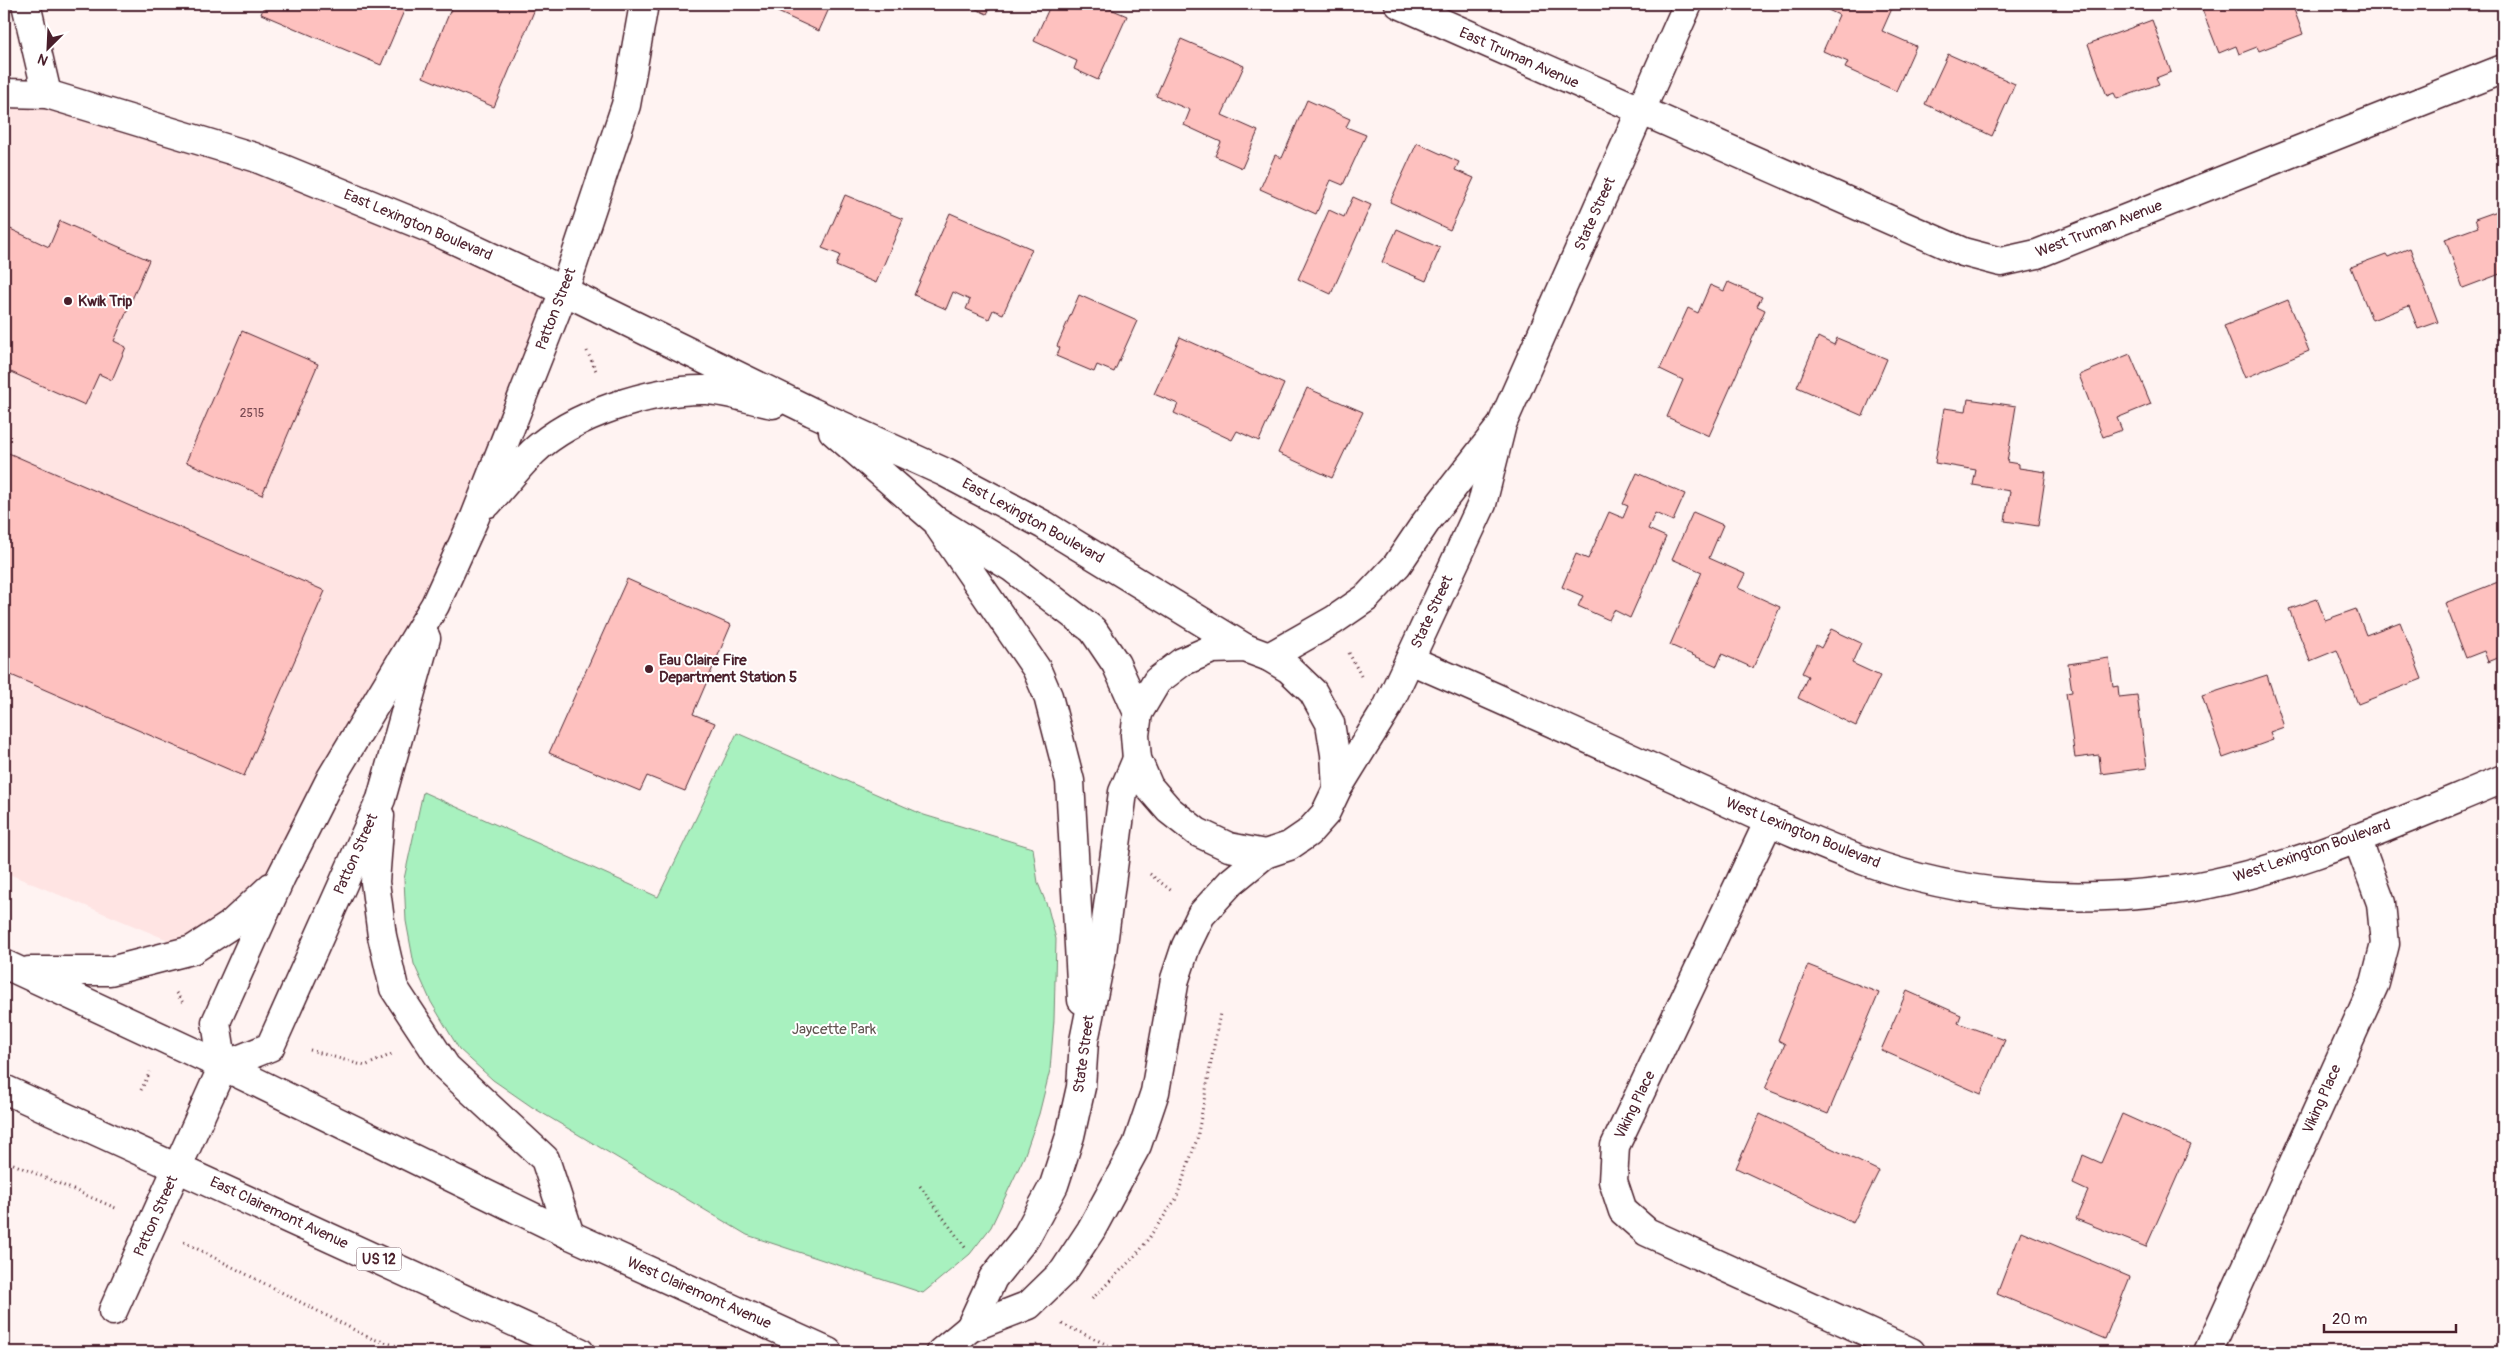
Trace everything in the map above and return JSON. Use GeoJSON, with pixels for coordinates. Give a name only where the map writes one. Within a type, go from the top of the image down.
{"type":"FeatureCollection","features":[{"type":"Feature","properties":{"kind":"main road"},"geometry":{"type":"LineString","coordinates":[[26,4],[47,94]]}},
{"type":"Feature","properties":{"kind":"main road","name":"Patton Street"},"geometry":{"type":"LineString","coordinates":[[113,1311],[223,1066],[216,1022],[281,877],[331,778],[435,605],[475,517],[564,290],[626,105],[644,4]]}},
{"type":"Feature","properties":{"kind":"main road","name":"East Truman Avenue"},"geometry":{"type":"LineString","coordinates":[[1399,4],[1579,85],[1641,109]]}},
{"type":"Feature","properties":{"kind":"main road","name":"State Street"},"geometry":{"type":"LineString","coordinates":[[941,1352],[970,1328],[1029,1305],[1064,1271],[1091,1230],[1137,1145],[1155,1092],[1176,979],[1186,946],[1201,915],[1231,882],[1265,854],[1289,846],[1308,833],[1325,814],[1337,789],[1387,708],[1482,504],[1502,424],[1688,4]]}},
{"type":"Feature","properties":{"kind":"main road","name":"West Truman Avenue"},"geometry":{"type":"LineString","coordinates":[[1641,109],[1963,252],[2001,262],[2037,254],[2503,69]]}},
{"type":"Feature","properties":{"kind":"main road","name":"East Lexington Boulevard"},"geometry":{"type":"LineString","coordinates":[[4,93],[47,94],[254,157],[431,229],[564,290],[812,412],[944,472],[1044,525],[1257,652],[1289,668],[1313,692],[1330,723],[1335,754],[1337,789]]}},
{"type":"Feature","properties":{"kind":"main road","name":"East Lexington Boulevard"},"geometry":{"type":"LineString","coordinates":[[475,517],[534,451],[577,422],[614,406],[660,393],[707,390],[812,412],[935,520],[1011,568],[1092,630],[1116,664],[1138,713]]}},
{"type":"Feature","properties":{"kind":"main road","name":"State Street"},"geometry":{"type":"LineString","coordinates":[[1257,652],[1334,620],[1366,598],[1397,565],[1426,522],[1502,424]]}},
{"type":"Feature","properties":{"kind":"main road"},"geometry":{"type":"LineString","coordinates":[[935,520],[1036,668],[1048,696],[1070,781],[1084,1041]]}},
{"type":"Feature","properties":{"kind":"main road","name":"Patton Street"},"geometry":{"type":"LineString","coordinates":[[223,1066],[270,1047],[381,799],[435,605]]}},
{"type":"Feature","properties":{"kind":"main road"},"geometry":{"type":"LineString","coordinates":[[1257,652],[1212,649],[1182,662],[1158,681],[1138,713],[1135,735],[1137,759],[1154,793],[1168,810],[1197,832],[1228,847],[1265,854]]}},
{"type":"Feature","properties":{"kind":"main road","name":"West Lexington Boulevard"},"geometry":{"type":"LineString","coordinates":[[1410,660],[1769,821],[1870,863],[1943,883],[2016,895],[2080,897],[2169,891],[2252,874],[2357,838],[2503,779]]}},
{"type":"Feature","properties":{"kind":"main road","name":"State Street"},"geometry":{"type":"LineString","coordinates":[[970,1328],[993,1278],[1026,1237],[1054,1184],[1070,1136],[1081,1087],[1084,1041],[1102,952],[1123,792],[1137,759]]}},
{"type":"Feature","properties":{"kind":"main road"},"geometry":{"type":"LineString","coordinates":[[381,799],[375,882],[382,936],[394,988],[446,1067],[545,1159],[570,1235]]}},
{"type":"Feature","properties":{"kind":"main road","name":"Viking Place"},"geometry":{"type":"LineString","coordinates":[[1769,821],[1615,1146],[1613,1182],[1622,1210],[1647,1232],[1911,1352]]}},
{"type":"Feature","properties":{"kind":"main road","name":"Viking Place"},"geometry":{"type":"LineString","coordinates":[[2208,1352],[2374,983],[2385,944],[2381,903],[2357,838]]}},
{"type":"Feature","properties":{"kind":"main road"},"geometry":{"type":"LineString","coordinates":[[11,968],[110,972],[192,950],[229,926],[281,877]]}},
{"type":"Feature","properties":{"kind":"main road"},"geometry":{"type":"LineString","coordinates":[[11,968],[223,1066],[570,1235]]}},
{"type":"Feature","properties":{"kind":"main road","name":"East Clairemont Avenue"},"geometry":{"type":"LineString","coordinates":[[4,1089],[178,1166],[580,1352]]}},
{"type":"Feature","properties":{"kind":"main road","name":"West Clairemont Avenue"},"geometry":{"type":"LineString","coordinates":[[570,1235],[828,1352]]}},
{"type":"Feature","properties":{"kind":"path"},"geometry":{"type":"LineString","coordinates":[[1346,646],[1364,684]]}},
{"type":"Feature","properties":{"kind":"path"},"geometry":{"type":"LineString","coordinates":[[1141,872],[1150,874],[1173,893]]}},
{"type":"Feature","properties":{"kind":"path"},"geometry":{"type":"LineString","coordinates":[[310,1050],[365,1066],[402,1050]]}},
{"type":"Feature","properties":{"kind":"path"},"geometry":{"type":"LineString","coordinates":[[141,1090],[151,1071]]}},
{"type":"Feature","properties":{"kind":"path"},"geometry":{"type":"LineString","coordinates":[[4,1160],[151,1225],[370,1338],[418,1352]]}},
{"type":"Feature","properties":{"kind":"path"},"geometry":{"type":"LineString","coordinates":[[920,1186],[970,1254]]}},
{"type":"Feature","properties":{"kind":"path"},"geometry":{"type":"LineString","coordinates":[[1061,1324],[1123,1352]]}},
{"type":"Feature","properties":{"kind":"shaded area"},"geometry":{"type":"Polygon","coordinates":[[[4,93],[254,157],[564,291],[491,477],[281,877],[192,950],[4,872],[4,93]]]}},
{"type":"Feature","properties":{"kind":"green space","name":"Jaycette Park"},"geometry":{"type":"Polygon","coordinates":[[[737,733],[924,815],[1033,848],[1038,883],[1048,908],[1056,939],[1054,1020],[1050,1070],[1039,1114],[1024,1157],[991,1227],[970,1254],[923,1293],[747,1235],[532,1107],[493,1080],[459,1049],[431,1002],[414,964],[406,921],[404,879],[423,792],[658,897],[737,733]]]}},
{"type":"Feature","properties":{"kind":"building"},"geometry":{"type":"Polygon","coordinates":[[[265,4],[407,4],[381,65],[261,14],[265,4]]]}},
{"type":"Feature","properties":{"kind":"building"},"geometry":{"type":"Polygon","coordinates":[[[453,4],[537,4],[494,107],[423,77],[453,4]]]}},
{"type":"Feature","properties":{"kind":"building"},"geometry":{"type":"Polygon","coordinates":[[[771,4],[831,4],[819,31],[769,8],[771,4]]]}},
{"type":"Feature","properties":{"kind":"building"},"geometry":{"type":"Polygon","coordinates":[[[965,4],[992,4],[987,14],[965,4]]]}},
{"type":"Feature","properties":{"kind":"building"},"geometry":{"type":"Polygon","coordinates":[[[1051,4],[1099,4],[1127,16],[1098,80],[1074,69],[1077,61],[1034,41],[1051,4]]]}},
{"type":"Feature","properties":{"kind":"building"},"geometry":{"type":"Polygon","coordinates":[[[1831,4],[1894,4],[1882,31],[1916,46],[1896,91],[1845,68],[1848,62],[1823,51],[1839,15],[1828,10],[1831,4]]]}},
{"type":"Feature","properties":{"kind":"building"},"geometry":{"type":"Polygon","coordinates":[[[2200,4],[2292,4],[2303,34],[2259,51],[2257,47],[2239,54],[2236,46],[2219,53],[2200,4]]]}},
{"type":"Feature","properties":{"kind":"building"},"geometry":{"type":"Polygon","coordinates":[[[2152,20],[2171,72],[2156,78],[2159,84],[2117,99],[2114,93],[2107,96],[2088,44],[2152,20]]]}},
{"type":"Feature","properties":{"kind":"building"},"geometry":{"type":"Polygon","coordinates":[[[1181,39],[1244,66],[1222,115],[1258,131],[1242,168],[1215,156],[1221,142],[1184,125],[1190,110],[1156,96],[1181,39]]]}},
{"type":"Feature","properties":{"kind":"building"},"geometry":{"type":"Polygon","coordinates":[[[1948,54],[2015,84],[1992,136],[1925,104],[1948,54]]]}},
{"type":"Feature","properties":{"kind":"building"},"geometry":{"type":"Polygon","coordinates":[[[1307,100],[1350,119],[1346,127],[1366,135],[1343,185],[1331,180],[1316,214],[1260,189],[1275,155],[1282,158],[1307,100]]]}},
{"type":"Feature","properties":{"kind":"building"},"geometry":{"type":"Polygon","coordinates":[[[1417,143],[1459,162],[1455,170],[1474,178],[1450,230],[1390,202],[1417,143]]]}},
{"type":"Feature","properties":{"kind":"building"},"geometry":{"type":"Polygon","coordinates":[[[845,195],[903,219],[876,283],[836,266],[840,255],[822,248],[845,195]]]}},
{"type":"Feature","properties":{"kind":"building"},"geometry":{"type":"Polygon","coordinates":[[[1353,197],[1371,205],[1331,294],[1298,279],[1329,210],[1344,217],[1353,197]]]}},
{"type":"Feature","properties":{"kind":"building"},"geometry":{"type":"Polygon","coordinates":[[[2503,209],[2503,283],[2500,274],[2463,288],[2445,239],[2478,227],[2475,219],[2503,209]]]}},
{"type":"Feature","properties":{"kind":"building"},"geometry":{"type":"Polygon","coordinates":[[[950,213],[1032,249],[1003,314],[993,310],[989,319],[966,309],[970,300],[953,292],[946,309],[914,295],[950,213]]]}},
{"type":"Feature","properties":{"kind":"building","name":"Kwik Trip"},"geometry":{"type":"Polygon","coordinates":[[[60,221],[149,260],[114,341],[126,347],[112,380],[99,374],[85,405],[4,369],[4,226],[49,247],[60,221]]]}},
{"type":"Feature","properties":{"kind":"building"},"geometry":{"type":"Polygon","coordinates":[[[1397,229],[1440,248],[1426,281],[1382,262],[1397,229]]]}},
{"type":"Feature","properties":{"kind":"building"},"geometry":{"type":"Polygon","coordinates":[[[2410,248],[2438,322],[2418,329],[2409,306],[2372,320],[2351,267],[2386,254],[2388,257],[2410,248]]]}},
{"type":"Feature","properties":{"kind":"building"},"geometry":{"type":"Polygon","coordinates":[[[1728,282],[1762,297],[1757,306],[1765,310],[1709,436],[1667,417],[1683,380],[1660,369],[1688,308],[1698,313],[1710,285],[1724,291],[1728,282]]]}},
{"type":"Feature","properties":{"kind":"building"},"geometry":{"type":"Polygon","coordinates":[[[1079,295],[1137,321],[1114,372],[1097,365],[1094,372],[1056,356],[1060,348],[1057,346],[1079,295]]]}},
{"type":"Feature","properties":{"kind":"building"},"geometry":{"type":"Polygon","coordinates":[[[2288,300],[2309,351],[2245,378],[2224,326],[2288,300]]]}},
{"type":"Feature","properties":{"kind":"building"},"geometry":{"type":"Polygon","coordinates":[[[242,331],[318,364],[262,495],[186,462],[242,331]]]}},
{"type":"Feature","properties":{"kind":"building"},"geometry":{"type":"Polygon","coordinates":[[[1180,337],[1284,384],[1259,441],[1237,431],[1232,440],[1174,413],[1178,404],[1154,394],[1180,337]]]}},
{"type":"Feature","properties":{"kind":"building"},"geometry":{"type":"Polygon","coordinates":[[[1818,337],[1834,345],[1837,338],[1887,359],[1863,416],[1797,387],[1818,337]]]}},
{"type":"Feature","properties":{"kind":"building"},"geometry":{"type":"Polygon","coordinates":[[[2130,354],[2151,404],[2117,418],[2122,430],[2103,437],[2079,375],[2130,354]]]}},
{"type":"Feature","properties":{"kind":"building"},"geometry":{"type":"Polygon","coordinates":[[[1307,388],[1363,412],[1332,478],[1278,453],[1307,388]]]}},
{"type":"Feature","properties":{"kind":"building"},"geometry":{"type":"Polygon","coordinates":[[[1968,399],[2016,406],[2007,462],[2019,464],[2019,468],[2046,472],[2038,526],[2005,521],[2010,491],[1973,485],[1976,470],[1935,463],[1944,408],[1966,411],[1968,399]]]}},
{"type":"Feature","properties":{"kind":"building"},"geometry":{"type":"Polygon","coordinates":[[[4,451],[325,591],[244,776],[4,672],[4,451]]]}},
{"type":"Feature","properties":{"kind":"building"},"geometry":{"type":"Polygon","coordinates":[[[1637,473],[1685,494],[1673,521],[1655,513],[1648,529],[1666,537],[1630,618],[1614,610],[1609,620],[1578,606],[1583,596],[1562,587],[1576,554],[1588,559],[1609,512],[1623,518],[1628,506],[1623,504],[1637,473]]]}},
{"type":"Feature","properties":{"kind":"building"},"geometry":{"type":"Polygon","coordinates":[[[1693,512],[1723,525],[1709,558],[1745,574],[1738,588],[1780,607],[1753,668],[1722,654],[1717,666],[1670,645],[1702,572],[1672,559],[1693,512]]]}},
{"type":"Feature","properties":{"kind":"building","name":"Eau Claire Fire Department Station 5"},"geometry":{"type":"Polygon","coordinates":[[[627,579],[731,625],[693,714],[715,723],[685,791],[647,776],[640,791],[549,753],[627,579]]]}},
{"type":"Feature","properties":{"kind":"building"},"geometry":{"type":"Polygon","coordinates":[[[2503,580],[2503,656],[2488,662],[2484,651],[2466,658],[2445,603],[2503,580]]]}},
{"type":"Feature","properties":{"kind":"building"},"geometry":{"type":"Polygon","coordinates":[[[2317,599],[2325,620],[2356,609],[2366,635],[2400,622],[2422,679],[2358,704],[2337,650],[2310,661],[2289,609],[2317,599]]]}},
{"type":"Feature","properties":{"kind":"building"},"geometry":{"type":"Polygon","coordinates":[[[1831,629],[1861,643],[1852,663],[1880,676],[1856,726],[1798,698],[1808,676],[1802,673],[1816,645],[1821,648],[1831,629]]]}},
{"type":"Feature","properties":{"kind":"building"},"geometry":{"type":"Polygon","coordinates":[[[2109,658],[2113,687],[2118,686],[2119,697],[2137,695],[2147,768],[2101,774],[2099,755],[2075,758],[2066,693],[2072,692],[2068,664],[2109,658]]]}},
{"type":"Feature","properties":{"kind":"building"},"geometry":{"type":"Polygon","coordinates":[[[2267,675],[2284,727],[2270,732],[2273,740],[2223,758],[2202,696],[2267,675]]]}},
{"type":"Feature","properties":{"kind":"building"},"geometry":{"type":"Polygon","coordinates":[[[1808,965],[1879,993],[1828,1114],[1765,1089],[1785,1044],[1778,1040],[1808,965]]]}},
{"type":"Feature","properties":{"kind":"building"},"geometry":{"type":"Polygon","coordinates":[[[1907,991],[1961,1015],[1958,1023],[2005,1040],[1981,1094],[1881,1050],[1907,991]]]}},
{"type":"Feature","properties":{"kind":"building"},"geometry":{"type":"Polygon","coordinates":[[[1760,1114],[1879,1171],[1853,1223],[1736,1168],[1760,1114]]]}},
{"type":"Feature","properties":{"kind":"building"},"geometry":{"type":"Polygon","coordinates":[[[2122,1114],[2191,1145],[2146,1247],[2076,1219],[2088,1191],[2073,1184],[2083,1155],[2101,1163],[2122,1114]]]}},
{"type":"Feature","properties":{"kind":"building"},"geometry":{"type":"Polygon","coordinates":[[[2021,1231],[2130,1277],[2105,1339],[1997,1294],[2021,1231]]]}},
{"type":"Feature","properties":{"kind":"place","name":"Kwik Trip"},"geometry":{"type":"Point","coordinates":[68,301]}},
{"type":"Feature","properties":{"kind":"place","name":"Eau Claire Fire Department Station 5"},"geometry":{"type":"Point","coordinates":[649,669]}}]}
